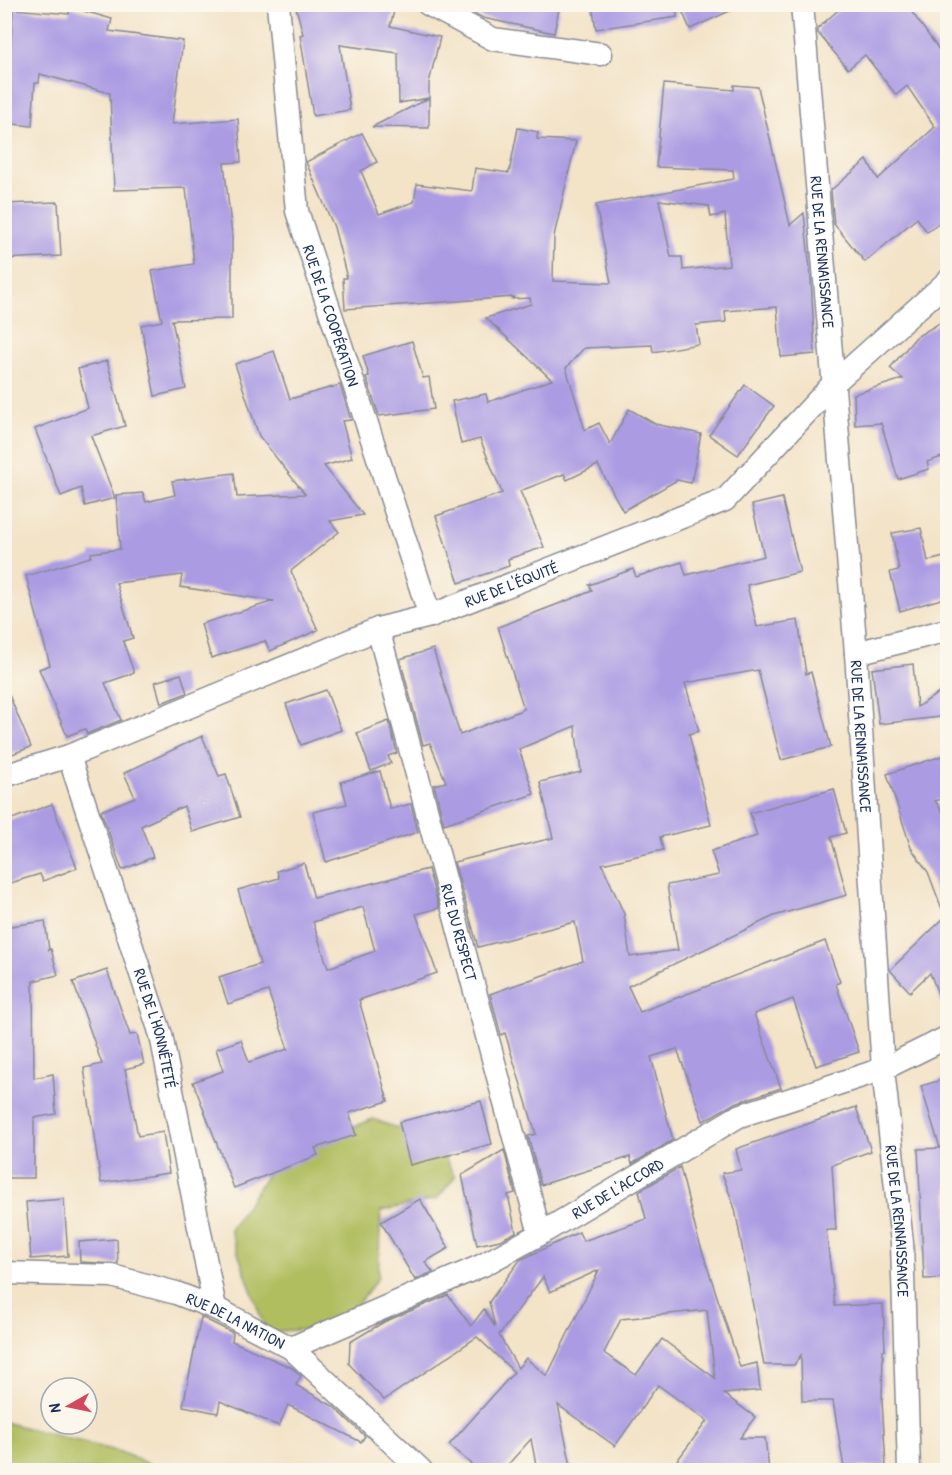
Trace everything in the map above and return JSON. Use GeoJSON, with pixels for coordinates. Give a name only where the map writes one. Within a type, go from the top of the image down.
{"type":"FeatureCollection","features":[{"type":"Feature","properties":{"kind":"street","name":"RUE DE LA COOPÉRATION"},"geometry":{"type":"LineString","coordinates":[[278,4],[297,211],[430,616]]}},
{"type":"Feature","properties":{"kind":"street"},"geometry":{"type":"LineString","coordinates":[[428,4],[493,39],[601,54]]}},
{"type":"Feature","properties":{"kind":"street","name":"RUE DE LA RENNAISSANCE"},"geometry":{"type":"LineString","coordinates":[[802,4],[856,653],[883,1069],[902,1243],[909,1470]]}},
{"type":"Feature","properties":{"kind":"street","name":"RUE DE L'ÉQUITÉ"},"geometry":{"type":"LineString","coordinates":[[4,776],[69,756],[378,629],[430,616],[725,500],[834,383],[948,281]]}},
{"type":"Feature","properties":{"kind":"street","name":"RUE DU RESPECT"},"geometry":{"type":"LineString","coordinates":[[378,629],[540,1234]]}},
{"type":"Feature","properties":{"kind":"street"},"geometry":{"type":"LineString","coordinates":[[856,653],[948,630]]}},
{"type":"Feature","properties":{"kind":"street","name":"RUE DE L'HONNÊTETÉ"},"geometry":{"type":"LineString","coordinates":[[69,756],[160,1035],[215,1308]]}},
{"type":"Feature","properties":{"kind":"street","name":"RUE DE L'ACCORD"},"geometry":{"type":"LineString","coordinates":[[291,1348],[483,1265],[540,1234],[739,1116],[883,1069],[948,1037]]}},
{"type":"Feature","properties":{"kind":"street","name":"RUE DE LA NATION"},"geometry":{"type":"LineString","coordinates":[[4,1273],[112,1276],[176,1293],[215,1308],[291,1348],[421,1470]]}},
{"type":"Feature","properties":{"kind":"green space"},"geometry":{"type":"Polygon","coordinates":[[[373,1119],[437,1143],[455,1177],[437,1199],[381,1211],[378,1278],[340,1327],[266,1332],[230,1230],[267,1175],[304,1147],[373,1119]]]}},
{"type":"Feature","properties":{"kind":"green space"},"geometry":{"type":"Polygon","coordinates":[[[4,1422],[39,1431],[39,1436],[58,1436],[120,1452],[162,1470],[5,1470],[4,1422]]]}},
{"type":"Feature","properties":{"kind":"building"},"geometry":{"type":"Polygon","coordinates":[[[295,4],[396,4],[390,26],[440,37],[429,83],[429,98],[399,103],[398,53],[340,45],[350,110],[313,116],[300,35],[303,34],[295,4]]]}},
{"type":"Feature","properties":{"kind":"building"},"geometry":{"type":"Polygon","coordinates":[[[465,4],[560,4],[554,33],[483,18],[464,8],[465,4]]]}},
{"type":"Feature","properties":{"kind":"building"},"geometry":{"type":"Polygon","coordinates":[[[592,4],[676,4],[677,17],[596,29],[592,4]]]}},
{"type":"Feature","properties":{"kind":"building"},"geometry":{"type":"Polygon","coordinates":[[[679,4],[745,4],[690,29],[679,4]]]}},
{"type":"Feature","properties":{"kind":"building"},"geometry":{"type":"Polygon","coordinates":[[[845,4],[906,4],[948,62],[948,217],[927,232],[917,218],[865,262],[834,224],[831,190],[867,160],[878,179],[935,127],[907,86],[896,95],[865,55],[848,69],[818,33],[818,28],[845,4]]]}},
{"type":"Feature","properties":{"kind":"building"},"geometry":{"type":"Polygon","coordinates":[[[70,7],[112,19],[109,31],[183,41],[172,124],[238,119],[241,162],[224,163],[232,235],[232,319],[172,320],[186,389],[155,396],[141,325],[162,321],[152,271],[194,264],[186,188],[114,190],[110,93],[40,74],[39,83],[35,83],[32,126],[4,123],[4,90],[8,90],[13,9],[69,14],[70,7]]]}},
{"type":"Feature","properties":{"kind":"building"},"geometry":{"type":"Polygon","coordinates":[[[664,84],[734,90],[734,85],[758,87],[790,225],[804,213],[811,279],[815,354],[781,357],[777,307],[725,311],[726,322],[696,325],[699,344],[653,352],[652,345],[584,348],[566,368],[585,430],[599,423],[610,444],[629,409],[655,424],[701,434],[691,483],[677,480],[623,511],[598,465],[567,480],[564,474],[520,491],[544,547],[508,559],[509,566],[459,583],[436,516],[502,493],[480,439],[461,444],[452,401],[486,394],[488,402],[552,380],[486,318],[531,304],[530,298],[512,299],[514,297],[345,309],[343,278],[347,278],[334,227],[306,162],[362,133],[377,162],[361,171],[379,214],[414,202],[417,184],[472,191],[475,168],[509,173],[518,128],[538,132],[537,139],[576,141],[554,236],[553,281],[611,283],[596,205],[734,179],[733,170],[656,167],[664,84]],[[659,200],[671,257],[682,257],[683,270],[729,265],[725,214],[711,217],[709,206],[659,200]]]}},
{"type":"Feature","properties":{"kind":"building"},"geometry":{"type":"Polygon","coordinates":[[[429,98],[429,128],[372,127],[429,98]]]}},
{"type":"Feature","properties":{"kind":"building"},"geometry":{"type":"Polygon","coordinates":[[[58,202],[61,256],[4,259],[4,204],[58,202]]]}},
{"type":"Feature","properties":{"kind":"building"},"geometry":{"type":"Polygon","coordinates":[[[948,318],[948,455],[927,462],[929,469],[898,479],[881,423],[855,425],[854,394],[903,379],[890,368],[916,337],[948,318]]]}},
{"type":"Feature","properties":{"kind":"building"},"geometry":{"type":"Polygon","coordinates":[[[412,341],[423,378],[429,377],[434,409],[379,416],[366,377],[369,376],[363,356],[412,341]]]}},
{"type":"Feature","properties":{"kind":"building"},"geometry":{"type":"Polygon","coordinates":[[[274,351],[290,399],[340,385],[351,420],[342,421],[352,458],[324,466],[363,515],[330,521],[339,532],[291,571],[318,630],[270,651],[265,641],[211,658],[201,624],[274,601],[180,587],[182,575],[116,583],[133,638],[123,641],[134,673],[105,683],[121,720],[87,734],[85,729],[67,736],[39,669],[50,665],[26,576],[91,557],[91,553],[120,549],[116,495],[143,493],[146,502],[175,495],[172,481],[234,473],[237,497],[305,494],[259,436],[235,364],[274,351]]]}},
{"type":"Feature","properties":{"kind":"building"},"geometry":{"type":"Polygon","coordinates":[[[107,361],[125,426],[91,436],[115,498],[85,506],[81,488],[61,496],[35,429],[88,408],[78,369],[107,361]]]}},
{"type":"Feature","properties":{"kind":"building"},"geometry":{"type":"Polygon","coordinates":[[[745,385],[774,406],[738,455],[709,435],[745,385]]]}},
{"type":"Feature","properties":{"kind":"building"},"geometry":{"type":"Polygon","coordinates":[[[782,498],[800,572],[747,585],[757,627],[798,620],[806,674],[811,672],[831,747],[781,760],[758,670],[685,683],[699,731],[689,734],[711,825],[660,837],[663,850],[602,864],[624,914],[630,957],[678,950],[667,885],[719,875],[711,851],[757,836],[750,813],[834,789],[846,833],[831,837],[847,895],[774,916],[628,986],[640,1012],[825,941],[840,982],[836,984],[859,1052],[816,1066],[793,999],[754,1014],[781,1088],[735,1103],[703,1121],[677,1049],[651,1057],[673,1140],[632,1164],[630,1157],[541,1185],[528,1136],[536,1134],[505,1033],[501,1035],[490,994],[583,961],[575,922],[478,947],[454,862],[553,838],[540,782],[581,772],[575,726],[519,749],[534,794],[444,824],[434,785],[446,782],[430,743],[423,745],[400,659],[433,649],[460,735],[524,709],[498,627],[592,591],[589,585],[633,569],[636,577],[682,562],[686,575],[764,556],[752,505],[782,498]]]}},
{"type":"Feature","properties":{"kind":"building"},"geometry":{"type":"Polygon","coordinates":[[[921,528],[928,561],[948,556],[948,597],[900,611],[890,572],[899,570],[892,533],[921,528]]]}},
{"type":"Feature","properties":{"kind":"building"},"geometry":{"type":"Polygon","coordinates":[[[913,664],[917,707],[948,687],[948,716],[879,724],[872,669],[913,664]]]}},
{"type":"Feature","properties":{"kind":"building"},"geometry":{"type":"Polygon","coordinates":[[[181,674],[187,693],[161,703],[155,682],[181,674]]]}},
{"type":"Feature","properties":{"kind":"building"},"geometry":{"type":"Polygon","coordinates":[[[4,683],[31,747],[4,757],[4,683]]]}},
{"type":"Feature","properties":{"kind":"building"},"geometry":{"type":"Polygon","coordinates":[[[326,690],[341,730],[301,745],[286,704],[326,690]]]}},
{"type":"Feature","properties":{"kind":"building"},"geometry":{"type":"Polygon","coordinates":[[[389,721],[397,753],[388,756],[391,763],[371,771],[357,733],[389,721]]]}},
{"type":"Feature","properties":{"kind":"building"},"geometry":{"type":"Polygon","coordinates":[[[202,736],[219,776],[226,774],[240,817],[192,832],[184,806],[141,826],[153,857],[122,870],[101,811],[135,797],[124,773],[202,736]]]}},
{"type":"Feature","properties":{"kind":"building"},"geometry":{"type":"Polygon","coordinates":[[[948,754],[948,797],[935,801],[948,819],[948,1012],[945,1012],[930,973],[910,992],[890,970],[945,917],[928,872],[911,848],[887,774],[948,754]]]}},
{"type":"Feature","properties":{"kind":"building"},"geometry":{"type":"Polygon","coordinates":[[[380,771],[390,809],[411,804],[418,832],[326,862],[313,812],[347,804],[341,782],[380,771]]]}},
{"type":"Feature","properties":{"kind":"building"},"geometry":{"type":"Polygon","coordinates":[[[52,804],[77,868],[43,881],[40,874],[4,885],[4,822],[52,804]]]}},
{"type":"Feature","properties":{"kind":"building"},"geometry":{"type":"Polygon","coordinates":[[[304,863],[314,898],[428,869],[439,908],[416,914],[437,973],[359,1000],[388,1101],[349,1113],[356,1135],[315,1148],[318,1155],[234,1188],[193,1082],[223,1071],[216,1049],[241,1040],[249,1062],[288,1049],[268,991],[228,1004],[219,977],[260,964],[238,890],[279,878],[277,871],[304,863]],[[363,907],[313,922],[328,968],[375,951],[363,907]]]}},
{"type":"Feature","properties":{"kind":"building"},"geometry":{"type":"Polygon","coordinates":[[[45,921],[49,950],[51,949],[58,975],[33,981],[34,1078],[53,1074],[56,1114],[34,1118],[34,1178],[4,1178],[4,927],[45,921]]]}},
{"type":"Feature","properties":{"kind":"building"},"geometry":{"type":"Polygon","coordinates":[[[107,970],[130,1035],[137,1034],[144,1064],[125,1069],[138,1136],[163,1132],[169,1173],[101,1183],[84,1068],[102,1064],[73,982],[107,970]]]}},
{"type":"Feature","properties":{"kind":"building"},"geometry":{"type":"Polygon","coordinates":[[[948,1078],[948,1278],[924,1279],[918,1149],[940,1148],[921,1086],[948,1078]]]}},
{"type":"Feature","properties":{"kind":"building"},"geometry":{"type":"Polygon","coordinates":[[[481,1101],[492,1144],[410,1165],[399,1122],[481,1101]]]}},
{"type":"Feature","properties":{"kind":"building"},"geometry":{"type":"Polygon","coordinates":[[[856,1107],[871,1151],[832,1165],[836,1230],[826,1230],[835,1306],[883,1304],[885,1350],[883,1350],[882,1401],[886,1466],[844,1468],[833,1401],[802,1401],[801,1355],[794,1365],[764,1365],[735,1209],[722,1173],[741,1170],[736,1149],[856,1107]]]}},
{"type":"Feature","properties":{"kind":"building"},"geometry":{"type":"Polygon","coordinates":[[[504,1150],[515,1193],[508,1195],[516,1232],[500,1240],[477,1245],[462,1175],[504,1150]]]}},
{"type":"Feature","properties":{"kind":"building"},"geometry":{"type":"Polygon","coordinates":[[[680,1167],[697,1235],[740,1367],[757,1363],[760,1390],[724,1394],[755,1417],[740,1438],[765,1438],[769,1470],[670,1470],[707,1421],[658,1385],[615,1446],[558,1405],[572,1470],[537,1470],[531,1439],[503,1470],[478,1470],[449,1445],[514,1372],[477,1337],[384,1400],[349,1364],[350,1342],[384,1322],[448,1295],[471,1326],[484,1309],[495,1327],[489,1302],[520,1260],[579,1232],[583,1241],[646,1219],[639,1191],[680,1167]],[[599,1270],[550,1292],[543,1277],[499,1335],[518,1368],[526,1358],[547,1376],[599,1270]],[[707,1310],[621,1319],[604,1353],[636,1375],[662,1339],[715,1378],[707,1310]]]}},
{"type":"Feature","properties":{"kind":"building"},"geometry":{"type":"Polygon","coordinates":[[[64,1199],[68,1256],[31,1259],[26,1202],[64,1199]]]}},
{"type":"Feature","properties":{"kind":"building"},"geometry":{"type":"Polygon","coordinates":[[[420,1199],[449,1248],[425,1262],[433,1272],[415,1280],[381,1222],[420,1199]]]}},
{"type":"Feature","properties":{"kind":"building"},"geometry":{"type":"Polygon","coordinates":[[[117,1239],[118,1264],[80,1262],[79,1242],[117,1239]]]}},
{"type":"Feature","properties":{"kind":"building"},"geometry":{"type":"Polygon","coordinates":[[[201,1317],[233,1333],[232,1341],[292,1368],[301,1376],[296,1385],[333,1406],[365,1436],[361,1442],[288,1405],[279,1426],[220,1401],[218,1413],[183,1406],[201,1317]]]}}]}
